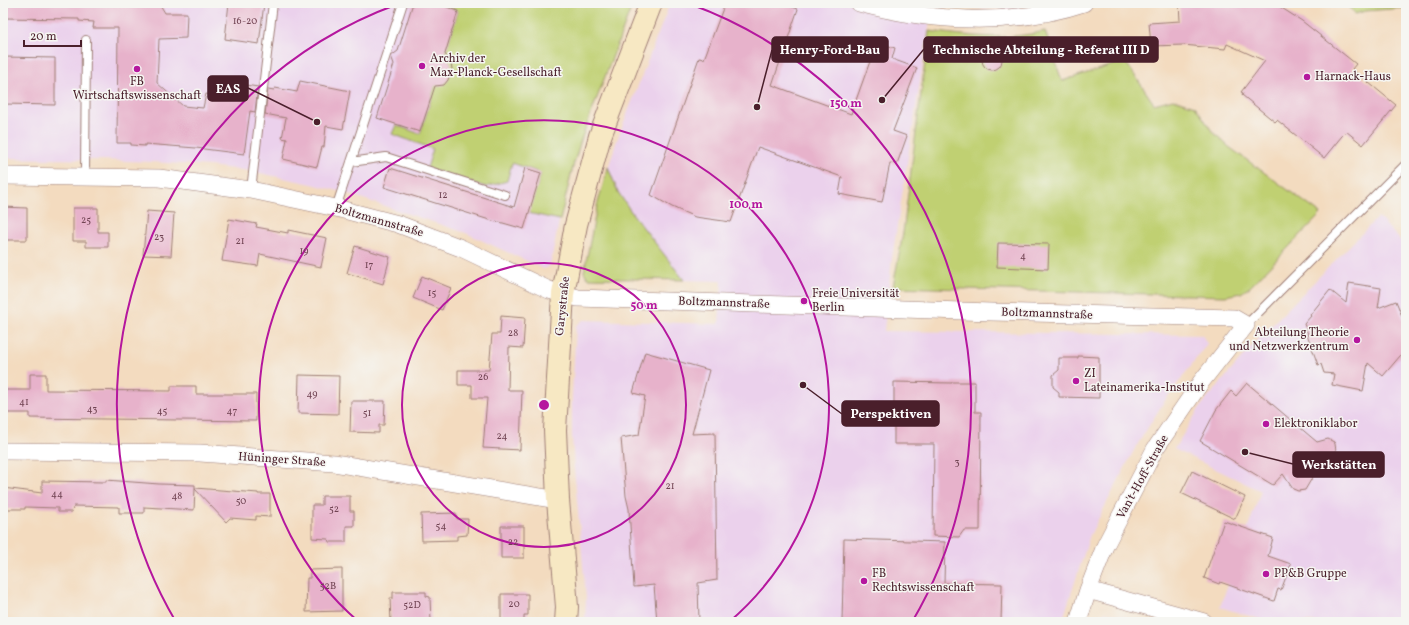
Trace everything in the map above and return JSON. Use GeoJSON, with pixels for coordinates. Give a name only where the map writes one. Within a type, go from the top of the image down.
{"type":"FeatureCollection","features":[{"type":"Feature","properties":{"kind":"street","name":"Garystraße"},"geometry":{"type":"LineString","coordinates":[[566,622],[567,607],[558,500],[555,430],[563,294],[576,225],[600,136],[651,3]]}},
{"type":"Feature","properties":{"kind":"street"},"geometry":{"type":"LineString","coordinates":[[859,3],[878,8],[927,16],[972,19],[1018,18],[1065,9],[1084,3]]}},
{"type":"Feature","properties":{"kind":"street","name":"Boltzmannstraße"},"geometry":{"type":"LineString","coordinates":[[3,176],[159,178],[251,190],[336,208],[398,224],[461,248],[549,290],[578,298],[768,305],[1218,317],[1234,318],[1246,325]]}},
{"type":"Feature","properties":{"kind":"street","name":"Van't-Hoff-Straße"},"geometry":{"type":"LineString","coordinates":[[1078,622],[1088,590],[1105,546],[1155,449],[1201,382],[1246,325]]}},
{"type":"Feature","properties":{"kind":"street","name":"Hüninger Straße"},"geometry":{"type":"LineString","coordinates":[[3,451],[200,453],[334,463],[558,500]]}},
{"type":"Feature","properties":{"kind":"street"},"geometry":{"type":"LineString","coordinates":[[1088,590],[1204,622]]}},
{"type":"Feature","properties":{"kind":"lane"},"geometry":{"type":"LineString","coordinates":[[251,190],[273,3]]}},
{"type":"Feature","properties":{"kind":"lane"},"geometry":{"type":"LineString","coordinates":[[336,208],[403,3]]}},
{"type":"Feature","properties":{"kind":"lane"},"geometry":{"type":"LineString","coordinates":[[85,177],[86,40]]}},
{"type":"Feature","properties":{"kind":"lane"},"geometry":{"type":"LineString","coordinates":[[351,162],[386,157],[505,195]]}},
{"type":"Feature","properties":{"kind":"lane"},"geometry":{"type":"LineString","coordinates":[[1246,325],[1406,164]]}},
{"type":"Feature","properties":{"kind":"shaded area"},"geometry":{"type":"Polygon","coordinates":[[[3,3],[633,3],[581,140],[561,212],[550,266],[544,269],[466,233],[427,220],[342,192],[250,171],[210,166],[153,162],[3,158],[3,3]]]}},
{"type":"Feature","properties":{"kind":"shaded area","name":"Freie Universität Berlin"},"geometry":{"type":"Polygon","coordinates":[[[670,3],[1047,3],[1010,9],[932,7],[892,258],[884,331],[1202,335],[1207,344],[1163,403],[1134,450],[1090,535],[1062,622],[585,622],[586,598],[572,435],[572,397],[576,326],[583,320],[719,324],[722,281],[588,278],[584,272],[597,206],[616,143],[670,3]]]}},
{"type":"Feature","properties":{"kind":"shaded area"},"geometry":{"type":"Polygon","coordinates":[[[1378,217],[1406,246],[1406,622],[1269,622],[1220,607],[1261,491],[1174,449],[1201,406],[1258,339],[1378,217]]]}},
{"type":"Feature","properties":{"kind":"shaded area"},"geometry":{"type":"Polygon","coordinates":[[[1105,612],[1147,622],[1098,622],[1099,617],[1105,612]]]}},
{"type":"Feature","properties":{"kind":"green space"},"geometry":{"type":"Polygon","coordinates":[[[436,3],[633,3],[581,140],[560,220],[528,213],[541,173],[512,163],[507,181],[486,187],[427,168],[433,149],[392,134],[396,125],[420,134],[436,82],[439,85],[444,84],[448,78],[451,69],[450,62],[448,59],[443,59],[458,11],[436,3]]]}},
{"type":"Feature","properties":{"kind":"green space"},"geometry":{"type":"Polygon","coordinates":[[[1406,4],[1406,8],[1365,11],[1355,14],[1348,5],[1382,6],[1406,4]]]}},
{"type":"Feature","properties":{"kind":"green space"},"geometry":{"type":"Polygon","coordinates":[[[929,31],[973,36],[1001,37],[1045,31],[1062,81],[1125,61],[1154,104],[1173,99],[1195,106],[1212,131],[1229,147],[1321,214],[1250,287],[1241,293],[1225,296],[893,287],[903,233],[929,31]]]}},
{"type":"Feature","properties":{"kind":"green space"},"geometry":{"type":"Polygon","coordinates":[[[608,167],[618,192],[632,213],[684,280],[588,278],[584,272],[597,206],[608,167]]]}},
{"type":"Feature","properties":{"kind":"building","name":"FB Wirtschaftswissenschaft"},"geometry":{"type":"Polygon","coordinates":[[[3,3],[159,3],[165,13],[187,13],[186,38],[159,39],[157,83],[183,106],[203,108],[206,94],[218,96],[220,81],[258,87],[255,112],[250,111],[244,154],[196,148],[145,144],[145,146],[131,145],[131,143],[117,143],[118,28],[93,28],[94,22],[79,21],[79,19],[3,18],[3,3]]]}},
{"type":"Feature","properties":{"kind":"building"},"geometry":{"type":"Polygon","coordinates":[[[229,3],[264,3],[259,44],[225,39],[229,3]]]}},
{"type":"Feature","properties":{"kind":"building","name":"Archiv der Max-Planck-Gesellschaft"},"geometry":{"type":"Polygon","coordinates":[[[413,3],[436,3],[458,11],[445,54],[451,63],[452,69],[448,80],[444,85],[435,86],[420,132],[377,118],[394,64],[391,56],[398,51],[413,3]]]}},
{"type":"Feature","properties":{"kind":"building"},"geometry":{"type":"Polygon","coordinates":[[[725,3],[781,3],[798,9],[772,85],[851,114],[877,42],[895,48],[892,59],[917,68],[893,131],[907,136],[897,164],[890,163],[882,202],[839,194],[842,177],[758,147],[731,222],[695,217],[672,207],[651,195],[699,58],[704,59],[725,3]]]}},
{"type":"Feature","properties":{"kind":"building","name":"Harnack-Haus"},"geometry":{"type":"Polygon","coordinates":[[[1179,3],[1274,3],[1302,21],[1356,64],[1352,69],[1396,105],[1363,145],[1346,131],[1324,158],[1277,120],[1275,122],[1242,95],[1243,93],[1241,92],[1265,61],[1227,44],[1225,49],[1183,45],[1151,46],[1149,23],[1180,21],[1179,3]]]}},
{"type":"Feature","properties":{"kind":"building"},"geometry":{"type":"Polygon","coordinates":[[[992,50],[999,53],[1002,60],[999,67],[992,70],[985,67],[982,60],[985,53],[992,50]]]}},
{"type":"Feature","properties":{"kind":"building"},"geometry":{"type":"Polygon","coordinates":[[[3,57],[55,58],[55,105],[3,104],[3,57]]]}},
{"type":"Feature","properties":{"kind":"building"},"geometry":{"type":"Polygon","coordinates":[[[300,81],[350,91],[343,129],[326,126],[324,147],[322,147],[317,167],[283,159],[287,139],[282,138],[286,118],[265,114],[268,89],[274,90],[275,88],[297,92],[300,81]]]}},
{"type":"Feature","properties":{"kind":"building"},"geometry":{"type":"Polygon","coordinates":[[[390,168],[514,207],[525,168],[541,173],[524,229],[496,222],[384,187],[390,168]]]}},
{"type":"Feature","properties":{"kind":"building"},"geometry":{"type":"Polygon","coordinates":[[[3,207],[27,208],[27,240],[3,240],[3,207]]]}},
{"type":"Feature","properties":{"kind":"building"},"geometry":{"type":"Polygon","coordinates":[[[73,208],[98,208],[98,232],[108,232],[108,247],[86,247],[86,241],[73,241],[73,208]]]}},
{"type":"Feature","properties":{"kind":"building"},"geometry":{"type":"Polygon","coordinates":[[[147,211],[174,213],[171,256],[143,255],[147,211]]]}},
{"type":"Feature","properties":{"kind":"building"},"geometry":{"type":"Polygon","coordinates":[[[229,219],[257,224],[256,227],[288,233],[288,230],[327,238],[321,267],[260,254],[258,266],[222,261],[229,219]]]}},
{"type":"Feature","properties":{"kind":"building"},"geometry":{"type":"Polygon","coordinates":[[[998,243],[1049,244],[1048,269],[997,267],[998,243]]]}},
{"type":"Feature","properties":{"kind":"building"},"geometry":{"type":"Polygon","coordinates":[[[355,246],[390,257],[383,284],[347,273],[355,246]]]}},
{"type":"Feature","properties":{"kind":"building"},"geometry":{"type":"Polygon","coordinates":[[[422,276],[451,288],[442,310],[413,298],[422,276]]]}},
{"type":"Feature","properties":{"kind":"building","name":"Abteilung Theorie und Netzwerkzentrum"},"geometry":{"type":"Polygon","coordinates":[[[1349,283],[1381,288],[1378,308],[1396,301],[1406,326],[1406,349],[1383,376],[1368,363],[1363,391],[1332,385],[1334,374],[1324,373],[1321,364],[1318,365],[1304,324],[1330,290],[1346,303],[1349,283]]]}},
{"type":"Feature","properties":{"kind":"building"},"geometry":{"type":"Polygon","coordinates":[[[501,316],[525,318],[523,348],[509,347],[508,390],[522,390],[520,450],[483,448],[487,398],[472,398],[472,385],[458,385],[458,370],[489,370],[492,334],[500,334],[501,316]]]}},
{"type":"Feature","properties":{"kind":"building"},"geometry":{"type":"Polygon","coordinates":[[[645,352],[709,370],[692,434],[715,433],[717,580],[698,583],[699,622],[657,622],[654,585],[634,587],[629,509],[626,496],[621,438],[639,435],[645,396],[633,393],[645,352]]]}},
{"type":"Feature","properties":{"kind":"building","name":"ZI Lateinamerika-Institut"},"geometry":{"type":"Polygon","coordinates":[[[1078,356],[1099,357],[1099,398],[1059,397],[1059,392],[1053,387],[1053,375],[1059,370],[1059,358],[1078,358],[1078,356]]]}},
{"type":"Feature","properties":{"kind":"building"},"geometry":{"type":"Polygon","coordinates":[[[30,374],[46,374],[46,390],[171,391],[171,386],[196,386],[196,394],[256,394],[256,421],[30,418],[30,413],[3,413],[3,390],[30,390],[30,374]]]}},
{"type":"Feature","properties":{"kind":"building"},"geometry":{"type":"Polygon","coordinates":[[[299,375],[339,376],[338,414],[298,413],[299,375]]]}},
{"type":"Feature","properties":{"kind":"building","name":"FB Rechtswissenschaft"},"geometry":{"type":"Polygon","coordinates":[[[894,382],[975,382],[975,412],[981,412],[980,530],[964,530],[959,537],[933,536],[934,444],[894,444],[894,382]]]}},
{"type":"Feature","properties":{"kind":"building"},"geometry":{"type":"Polygon","coordinates":[[[1247,383],[1317,442],[1328,439],[1334,442],[1336,451],[1335,454],[1317,474],[1315,473],[1305,490],[1298,491],[1293,489],[1283,474],[1273,485],[1200,441],[1216,410],[1231,391],[1236,396],[1247,383]]]}},
{"type":"Feature","properties":{"kind":"building"},"geometry":{"type":"Polygon","coordinates":[[[351,401],[385,401],[384,425],[379,425],[379,433],[350,432],[351,401]]]}},
{"type":"Feature","properties":{"kind":"building"},"geometry":{"type":"Polygon","coordinates":[[[1192,471],[1245,497],[1235,519],[1181,493],[1192,471]]]}},
{"type":"Feature","properties":{"kind":"building"},"geometry":{"type":"Polygon","coordinates":[[[106,480],[195,485],[195,488],[270,494],[270,517],[256,516],[256,520],[230,518],[226,522],[195,489],[194,510],[144,507],[144,513],[119,513],[119,507],[74,506],[72,512],[58,512],[58,508],[25,507],[25,509],[3,509],[3,488],[42,493],[42,481],[106,482],[106,480]]]}},
{"type":"Feature","properties":{"kind":"building"},"geometry":{"type":"Polygon","coordinates":[[[322,496],[350,496],[350,511],[354,511],[354,526],[346,526],[346,542],[329,542],[328,539],[312,538],[312,505],[322,505],[322,496]]]}},
{"type":"Feature","properties":{"kind":"building"},"geometry":{"type":"Polygon","coordinates":[[[456,513],[457,519],[468,519],[467,535],[457,536],[457,540],[422,541],[421,514],[456,513]]]}},
{"type":"Feature","properties":{"kind":"building"},"geometry":{"type":"Polygon","coordinates":[[[1224,521],[1273,538],[1268,556],[1291,564],[1281,590],[1278,589],[1274,601],[1204,578],[1224,521]]]}},
{"type":"Feature","properties":{"kind":"building"},"geometry":{"type":"Polygon","coordinates":[[[501,526],[524,526],[524,558],[501,558],[501,526]]]}},
{"type":"Feature","properties":{"kind":"building","name":"FB Rechtswissenschaft"},"geometry":{"type":"Polygon","coordinates":[[[844,539],[945,542],[944,583],[1002,584],[1001,622],[842,622],[844,539]]]}},
{"type":"Feature","properties":{"kind":"building"},"geometry":{"type":"Polygon","coordinates":[[[342,569],[342,611],[306,612],[307,578],[310,578],[310,570],[342,569]]]}},
{"type":"Feature","properties":{"kind":"building"},"geometry":{"type":"Polygon","coordinates":[[[393,592],[426,592],[426,596],[430,597],[431,622],[391,622],[390,598],[393,598],[393,592]]]}},
{"type":"Feature","properties":{"kind":"building"},"geometry":{"type":"Polygon","coordinates":[[[501,594],[528,594],[528,615],[524,615],[524,622],[501,622],[501,594]]]}},
{"type":"Feature","properties":{"kind":"place","name":"Archiv der Max-Planck-Gesellschaft"},"geometry":{"type":"Point","coordinates":[422,66]}},
{"type":"Feature","properties":{"kind":"place","name":"FB Wirtschaftswissenschaft"},"geometry":{"type":"Point","coordinates":[137,69]}},
{"type":"Feature","properties":{"kind":"place","name":"Harnack-Haus"},"geometry":{"type":"Point","coordinates":[1307,77]}},
{"type":"Feature","properties":{"kind":"place","name":"Technische Abteilung - Referat III D"},"geometry":{"type":"Point","coordinates":[882,100]}},
{"type":"Feature","properties":{"kind":"place","name":"Henry-Ford-Bau"},"geometry":{"type":"Point","coordinates":[757,107]}},
{"type":"Feature","properties":{"kind":"place","name":"EAS"},"geometry":{"type":"Point","coordinates":[317,122]}},
{"type":"Feature","properties":{"kind":"place","name":"Freie Universität Berlin"},"geometry":{"type":"Point","coordinates":[804,301]}},
{"type":"Feature","properties":{"kind":"place","name":"Abteilung Theorie und Netzwerkzentrum"},"geometry":{"type":"Point","coordinates":[1357,340]}},
{"type":"Feature","properties":{"kind":"place","name":"ZI Lateinamerika-Institut"},"geometry":{"type":"Point","coordinates":[1076,381]}},
{"type":"Feature","properties":{"kind":"place","name":"Perspektiven"},"geometry":{"type":"Point","coordinates":[803,385]}},
{"type":"Feature","properties":{"kind":"place","name":"Elektroniklabor"},"geometry":{"type":"Point","coordinates":[1266,424]}},
{"type":"Feature","properties":{"kind":"place","name":"Werkstätten"},"geometry":{"type":"Point","coordinates":[1245,452]}},
{"type":"Feature","properties":{"kind":"place","name":"PP&B Gruppe"},"geometry":{"type":"Point","coordinates":[1266,574]}},
{"type":"Feature","properties":{"kind":"place","name":"FB Rechtswissenschaft"},"geometry":{"type":"Point","coordinates":[864,581]}}]}
